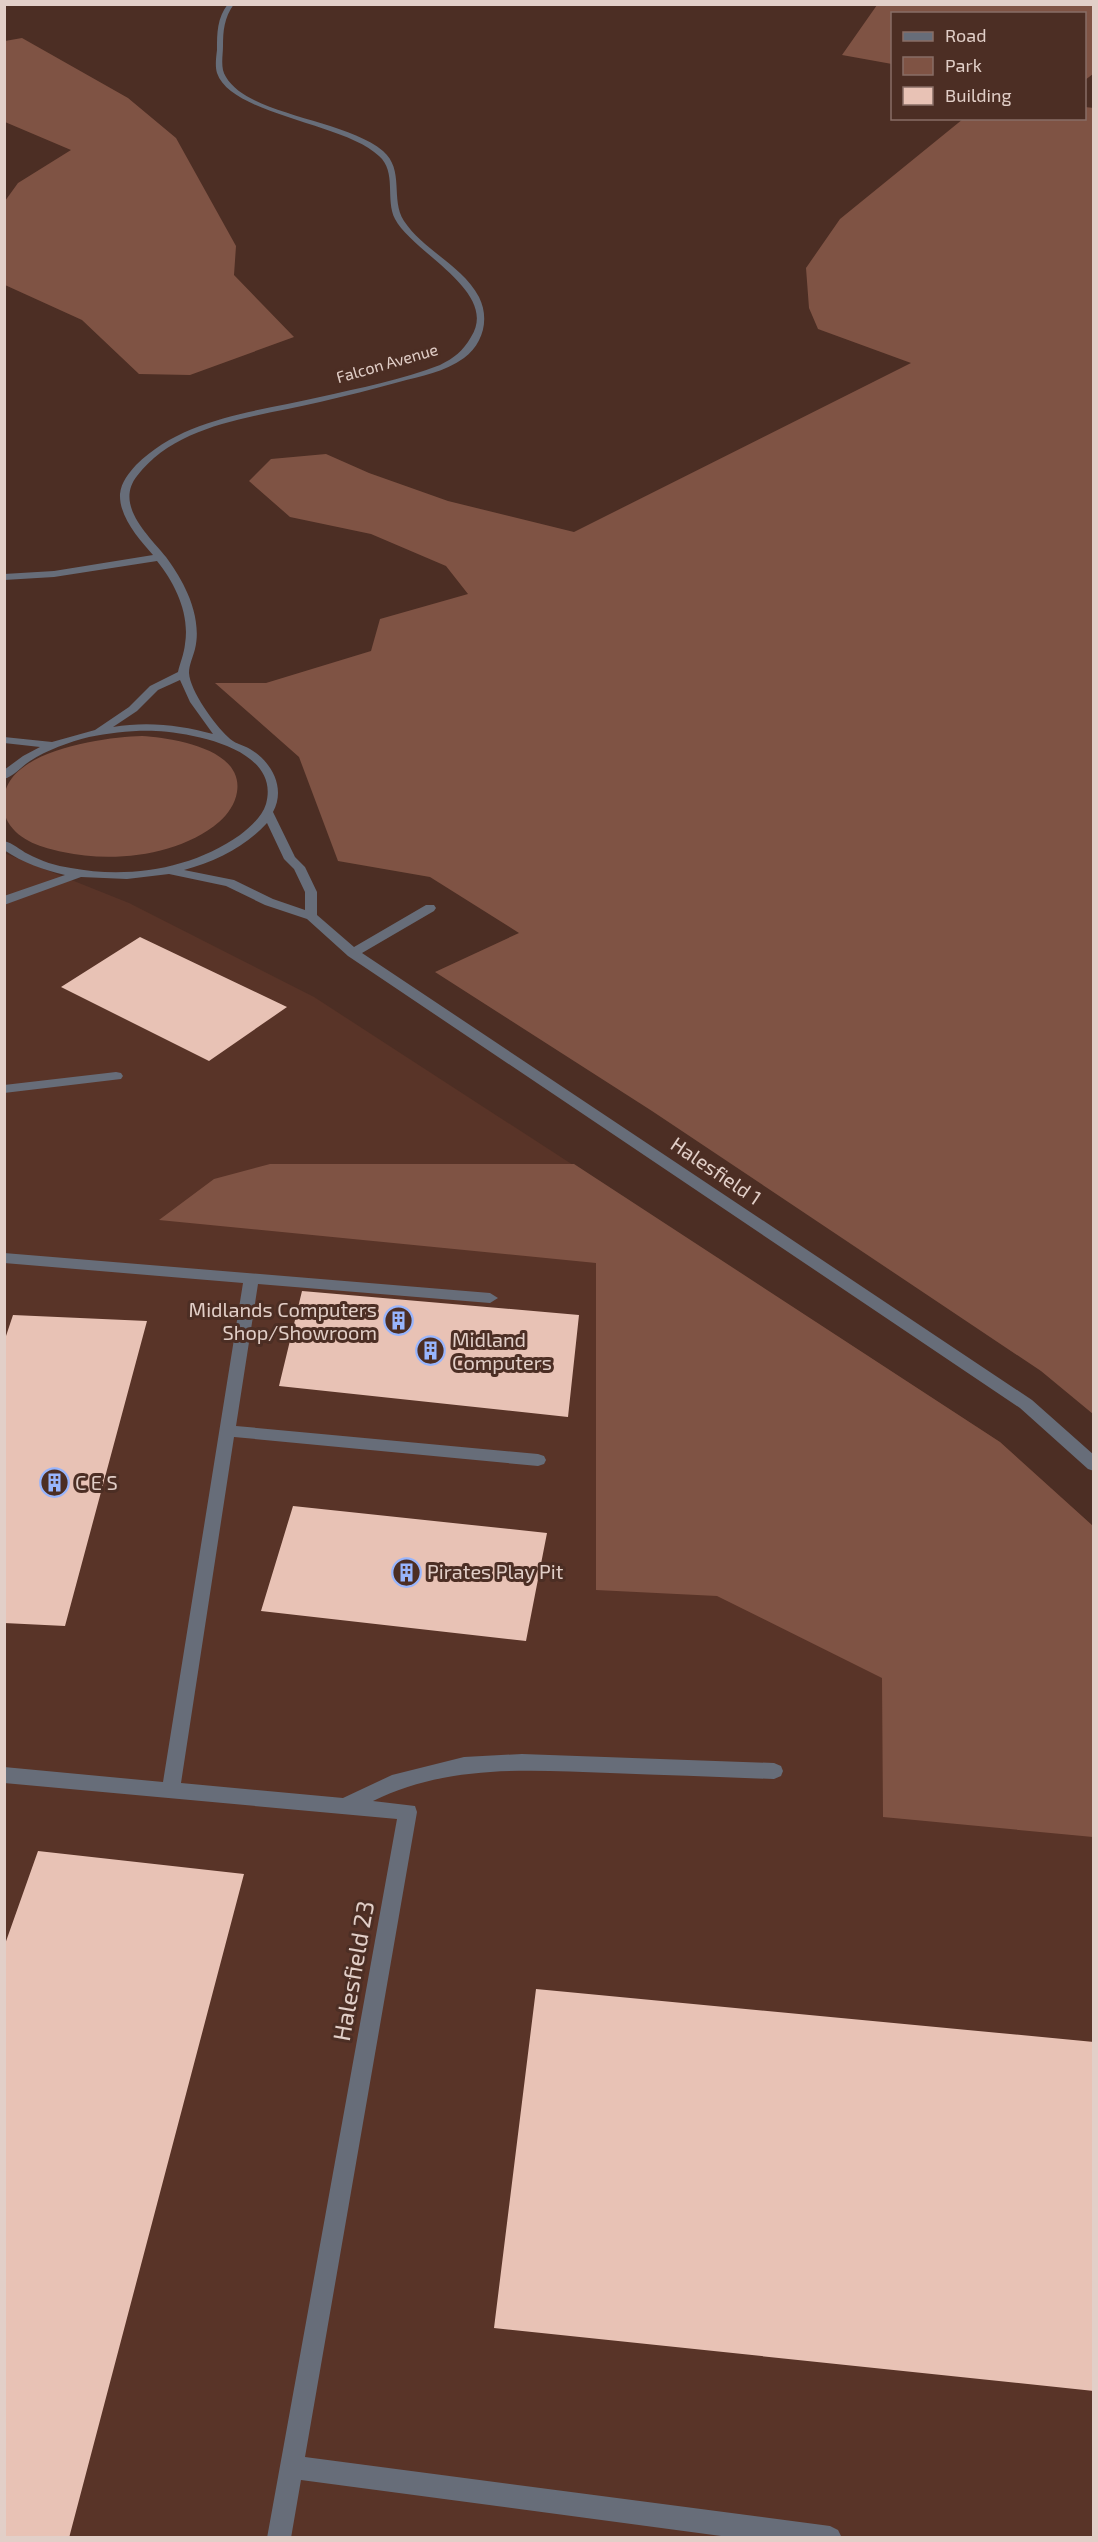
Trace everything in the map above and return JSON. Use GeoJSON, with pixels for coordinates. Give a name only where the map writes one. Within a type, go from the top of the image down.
{"type":"FeatureCollection","features":[{"type":"Feature","properties":{"kind":"street","name":"Falcon Avenue"},"geometry":{"type":"LineString","coordinates":[[183,674],[191,644],[189,611],[174,574],[133,524],[124,490],[137,469],[157,450],[215,424],[392,381],[443,365],[463,355],[470,348],[481,319],[476,302],[463,280],[411,235],[398,217],[393,197],[394,173],[382,154],[349,135],[256,102],[224,82],[218,66],[221,30],[223,17],[231,4]]}},
{"type":"Feature","properties":{"kind":"street"},"geometry":{"type":"LineString","coordinates":[[4,577],[54,574],[160,556]]}},
{"type":"Feature","properties":{"kind":"street"},"geometry":{"type":"LineString","coordinates":[[95,733],[134,709],[154,688],[183,674],[193,698],[224,740]]}},
{"type":"Feature","properties":{"kind":"street"},"geometry":{"type":"LineString","coordinates":[[4,776],[23,761],[53,746],[95,733],[118,729],[163,729],[204,734],[224,740],[254,756],[271,777],[273,801],[268,813],[290,859],[299,867],[311,892],[311,916]]}},
{"type":"Feature","properties":{"kind":"street"},"geometry":{"type":"LineString","coordinates":[[4,740],[53,746]]}},
{"type":"Feature","properties":{"kind":"street","name":"Halesfield 1"},"geometry":{"type":"LineString","coordinates":[[4,844],[36,862],[83,873],[125,875],[169,870],[230,847],[252,831],[268,813]]}},
{"type":"Feature","properties":{"kind":"street","name":"Halesfield 1"},"geometry":{"type":"LineString","coordinates":[[169,870],[230,883],[269,902],[311,916],[353,953],[1026,1404],[1094,1465]]}},
{"type":"Feature","properties":{"kind":"street"},"geometry":{"type":"LineString","coordinates":[[4,901],[29,890],[83,873]]}},
{"type":"Feature","properties":{"kind":"street"},"geometry":{"type":"LineString","coordinates":[[353,953],[430,908]]}},
{"type":"Feature","properties":{"kind":"street"},"geometry":{"type":"LineString","coordinates":[[4,1089],[116,1076]]}},
{"type":"Feature","properties":{"kind":"street"},"geometry":{"type":"LineString","coordinates":[[4,1258],[490,1298]]}},
{"type":"Feature","properties":{"kind":"street"},"geometry":{"type":"LineString","coordinates":[[171,1790],[251,1280]]}},
{"type":"Feature","properties":{"kind":"street"},"geometry":{"type":"LineString","coordinates":[[228,1431],[538,1460]]}},
{"type":"Feature","properties":{"kind":"street"},"geometry":{"type":"LineString","coordinates":[[345,1806],[392,1783],[464,1765],[522,1762],[774,1771]]}},
{"type":"Feature","properties":{"kind":"street","name":"Halesfield 23"},"geometry":{"type":"LineString","coordinates":[[4,1774],[408,1812],[279,2538]]}},
{"type":"Feature","properties":{"kind":"street"},"geometry":{"type":"LineString","coordinates":[[292,2467],[830,2538]]}},
{"type":"Feature","properties":{"kind":"shaded area"},"geometry":{"type":"Polygon","coordinates":[[[4,853],[129,903],[314,997],[1000,1442],[1093,1526],[1093,2537],[5,2537],[4,853]]]}},
{"type":"Feature","properties":{"kind":"green space"},"geometry":{"type":"Polygon","coordinates":[[[877,5],[1093,5],[1093,74],[1086,79],[1086,12],[891,12],[891,64],[842,55],[877,5]]]}},
{"type":"Feature","properties":{"kind":"green space"},"geometry":{"type":"Polygon","coordinates":[[[22,38],[128,98],[176,138],[236,246],[234,275],[294,337],[190,375],[139,374],[82,320],[5,285],[5,201],[18,183],[71,150],[5,122],[5,41],[22,38]]]}},
{"type":"Feature","properties":{"kind":"green space"},"geometry":{"type":"Polygon","coordinates":[[[1086,107],[1094,108],[1093,1414],[1041,1371],[652,1111],[435,972],[519,933],[430,877],[338,861],[299,757],[215,683],[266,683],[371,651],[380,619],[468,594],[446,566],[371,534],[290,517],[249,481],[271,459],[326,454],[369,473],[448,501],[574,532],[911,363],[818,329],[809,308],[806,268],[840,219],[962,120],[1086,120],[1086,107]]]}},
{"type":"Feature","properties":{"kind":"green space"},"geometry":{"type":"Polygon","coordinates":[[[142,736],[170,739],[203,748],[218,755],[229,765],[236,777],[237,792],[231,808],[219,822],[203,834],[185,843],[165,849],[144,854],[102,857],[63,852],[40,846],[18,834],[8,822],[4,801],[8,784],[20,769],[38,758],[59,750],[105,739],[142,736]]]}},
{"type":"Feature","properties":{"kind":"green space"},"geometry":{"type":"Polygon","coordinates":[[[270,1164],[574,1164],[1000,1442],[1093,1526],[1093,1837],[883,1817],[882,1678],[717,1596],[596,1590],[596,1263],[159,1220],[214,1179],[270,1164]]]}},
{"type":"Feature","properties":{"kind":"building"},"geometry":{"type":"Polygon","coordinates":[[[140,937],[287,1007],[209,1061],[61,987],[140,937]]]}},
{"type":"Feature","properties":{"kind":"building","name":"Midland Computers"},"geometry":{"type":"Polygon","coordinates":[[[302,1291],[579,1315],[568,1417],[279,1386],[302,1291]]]}},
{"type":"Feature","properties":{"kind":"building","name":"C E S"},"geometry":{"type":"Polygon","coordinates":[[[13,1315],[147,1321],[65,1626],[4,1623],[4,1342],[13,1315]]]}},
{"type":"Feature","properties":{"kind":"building","name":"Pirates Play Pit"},"geometry":{"type":"Polygon","coordinates":[[[293,1506],[547,1533],[526,1641],[261,1611],[293,1506]]]}},
{"type":"Feature","properties":{"kind":"building"},"geometry":{"type":"Polygon","coordinates":[[[38,1851],[244,1874],[69,2538],[4,2538],[4,1947],[38,1851]]]}},
{"type":"Feature","properties":{"kind":"building"},"geometry":{"type":"Polygon","coordinates":[[[536,1989],[1094,2042],[1094,2391],[494,2328],[536,1989]]]}},
{"type":"Feature","properties":{"kind":"place","name":"Midlands Computers Shop/Showroom"},"geometry":{"type":"Point","coordinates":[398,1321]}},
{"type":"Feature","properties":{"kind":"place","name":"Midland Computers"},"geometry":{"type":"Point","coordinates":[431,1351]}},
{"type":"Feature","properties":{"kind":"place","name":"C E S"},"geometry":{"type":"Point","coordinates":[54,1483]}},
{"type":"Feature","properties":{"kind":"place","name":"Pirates Play Pit"},"geometry":{"type":"Point","coordinates":[406,1572]}}]}
